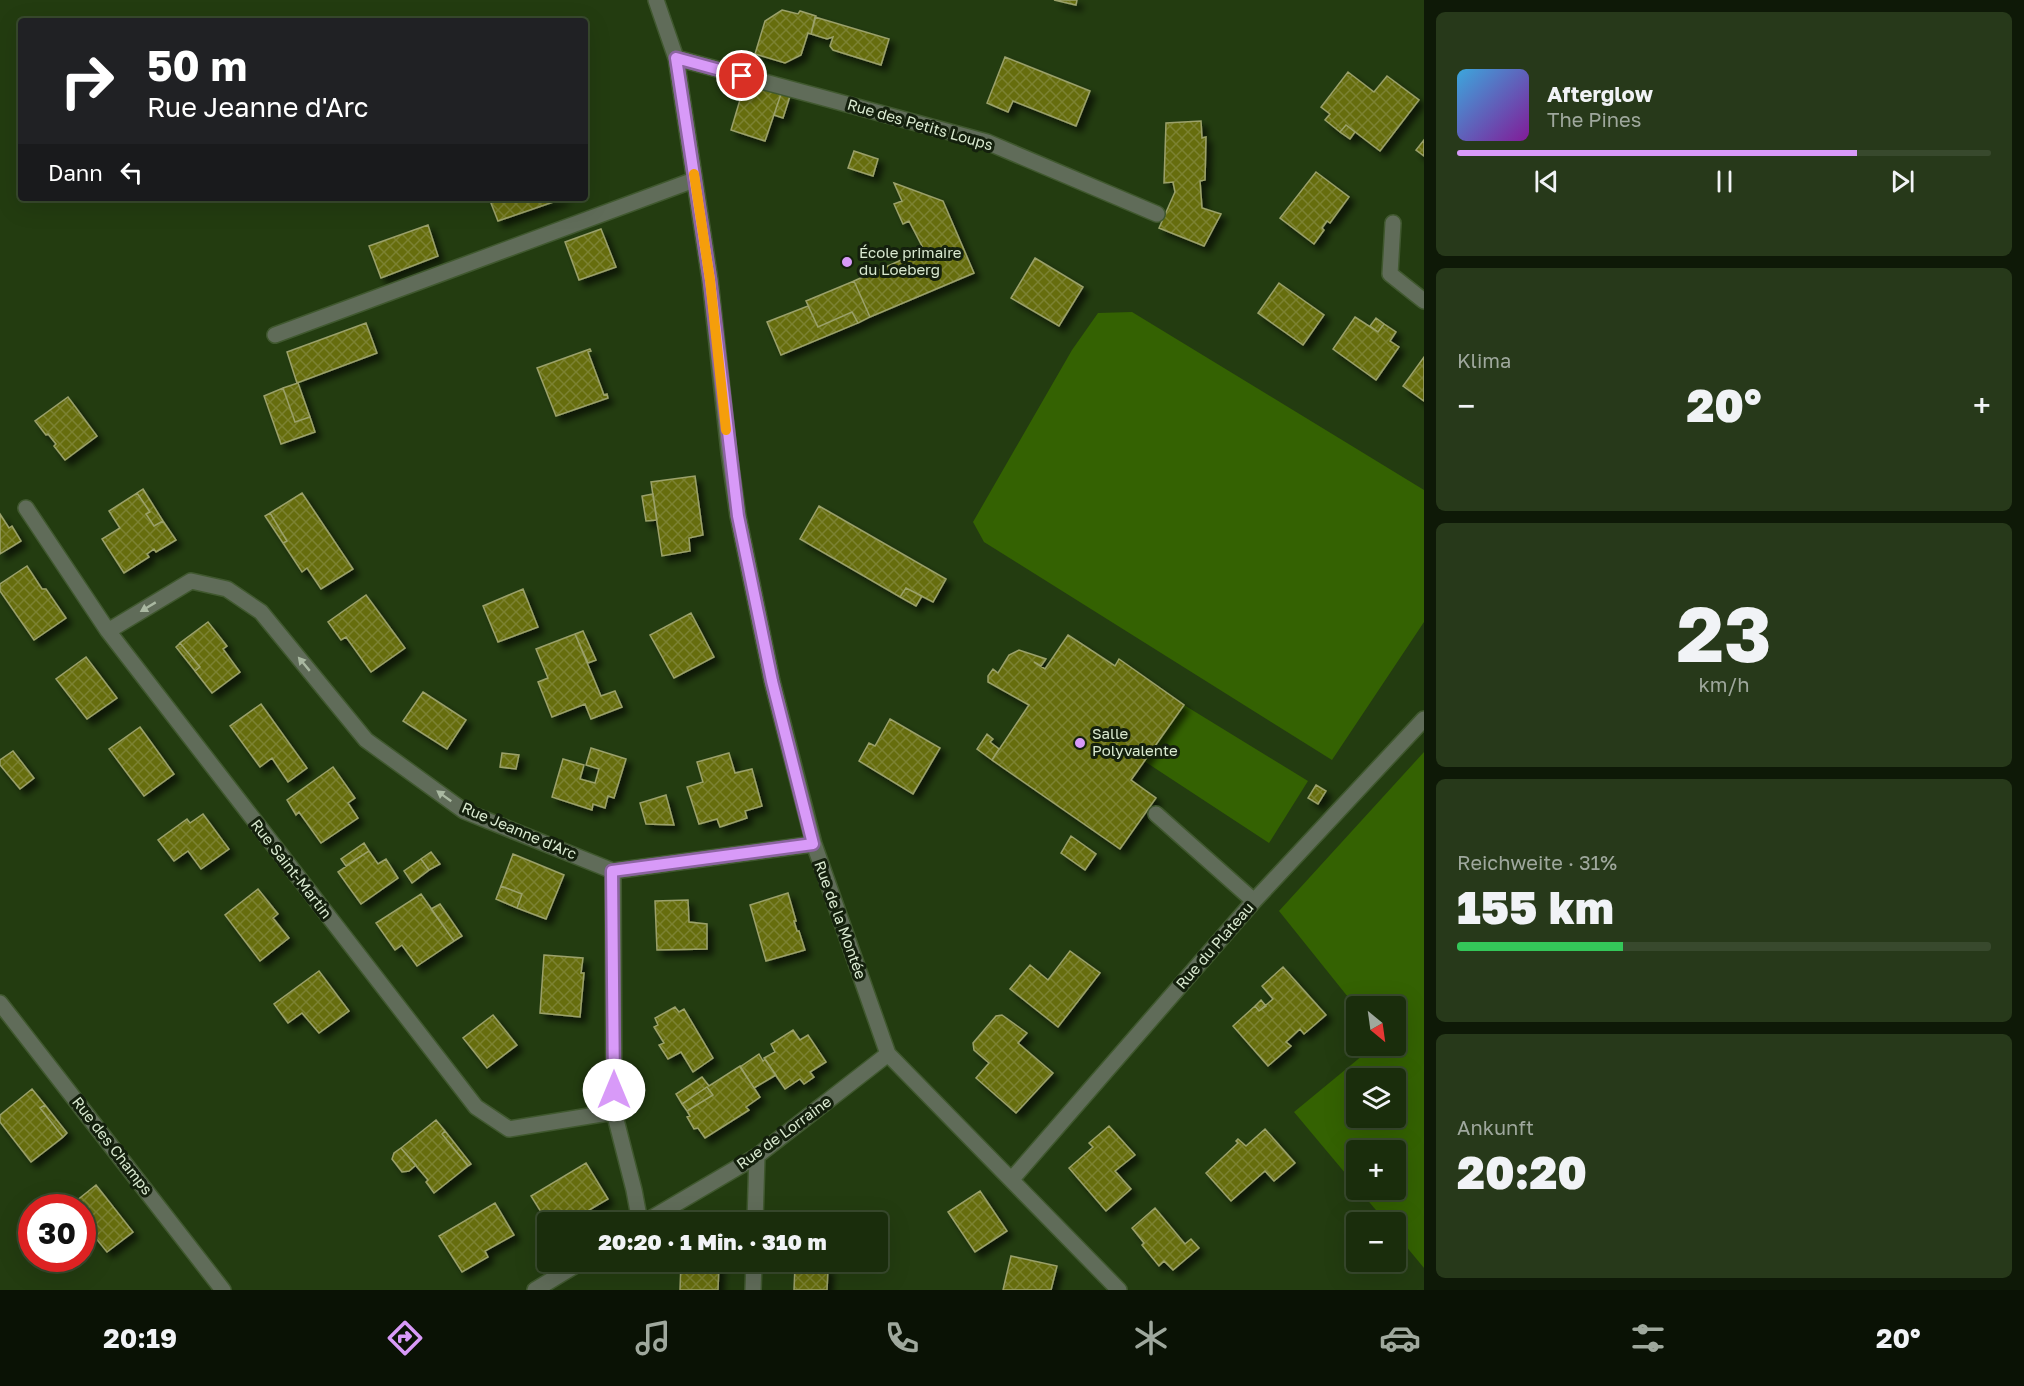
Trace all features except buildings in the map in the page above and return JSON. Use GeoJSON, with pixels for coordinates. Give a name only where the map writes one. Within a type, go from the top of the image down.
{"type":"FeatureCollection","features":[{"type":"Feature","properties":{"kind":"street","name":"Rue de la Montée"},"geometry":{"type":"LineString","coordinates":[[656,0],[676,58],[710,280],[738,516],[772,681],[813,844],[888,1054],[1119,1290]]}},
{"type":"Feature","properties":{"kind":"street","name":"Rue des Petits Loups"},"geometry":{"type":"LineString","coordinates":[[676,58],[987,142],[1157,214]]}},
{"type":"Feature","properties":{"kind":"street"},"geometry":{"type":"LineString","coordinates":[[275,335],[694,180]]}},
{"type":"Feature","properties":{"kind":"street"},"geometry":{"type":"LineString","coordinates":[[1393,223],[1390,274],[1424,301]]}},
{"type":"Feature","properties":{"kind":"street","name":"Rue Saint-Martin"},"geometry":{"type":"LineString","coordinates":[[26,508],[108,631],[476,1107],[509,1129],[614,1112]]}},
{"type":"Feature","properties":{"kind":"street","name":"Rue Jeanne d'Arc"},"geometry":{"type":"LineString","coordinates":[[108,631],[191,581],[227,589],[261,612],[366,740],[464,811],[612,871],[813,844]]}},
{"type":"Feature","properties":{"kind":"street","name":"Rue du Plateau"},"geometry":{"type":"LineString","coordinates":[[1012,1179],[1254,901],[1424,719]]}},
{"type":"Feature","properties":{"kind":"street"},"geometry":{"type":"LineString","coordinates":[[1156,814],[1254,901]]}},
{"type":"Feature","properties":{"kind":"street"},"geometry":{"type":"LineString","coordinates":[[612,871],[614,1112],[638,1212]]}},
{"type":"Feature","properties":{"kind":"street","name":"Rue des Champs"},"geometry":{"type":"LineString","coordinates":[[0,1003],[223,1290]]}},
{"type":"Feature","properties":{"kind":"street","name":"Rue de Lorraine"},"geometry":{"type":"LineString","coordinates":[[662,1212],[757,1156],[888,1054]]}},
{"type":"Feature","properties":{"kind":"street"},"geometry":{"type":"LineString","coordinates":[[755,1212],[757,1156]]}},
{"type":"Feature","properties":{"kind":"street"},"geometry":{"type":"LineString","coordinates":[[535,1290],[565,1272]]}},
{"type":"Feature","properties":{"kind":"street"},"geometry":{"type":"LineString","coordinates":[[753,1290],[754,1272]]}},
{"type":"Feature","properties":{"kind":"green space"},"geometry":{"type":"Polygon","coordinates":[[[1132,312],[1424,490],[1424,622],[1332,760],[984,542],[973,522],[1072,350],[1098,313],[1132,312]]]}},
{"type":"Feature","properties":{"kind":"green space"},"geometry":{"type":"Polygon","coordinates":[[[1184,705],[1308,781],[1269,843],[1144,761],[1184,705]]]}},
{"type":"Feature","properties":{"kind":"green space"},"geometry":{"type":"Polygon","coordinates":[[[1424,752],[1424,1268],[1406,1246],[1406,1212],[1378,1212],[1367,1200],[1406,1200],[1406,1140],[1346,1140],[1346,1174],[1294,1112],[1346,1069],[1346,1128],[1406,1128],[1406,1068],[1347,1068],[1362,1056],[1406,1056],[1406,996],[1347,996],[1279,911],[1424,752]]]}},
{"type":"Feature","properties":{"kind":"slow traffic"},"geometry":{"type":"LineString","coordinates":[[694,174],[710,280],[726,430]]}},
{"type":"Feature","properties":{"kind":"place","name":"École primaire du Loeberg"},"geometry":{"type":"Point","coordinates":[847,262]}},
{"type":"Feature","properties":{"kind":"place","name":"Salle Polyvalente"},"geometry":{"type":"Point","coordinates":[1080,743]}},
{"type":"Feature","properties":{"kind":"route"},"geometry":{"type":"LineString","coordinates":[[614,1090],[612,871],[813,844],[772,681],[738,516],[710,280],[676,58],[742,76]]}}]}
